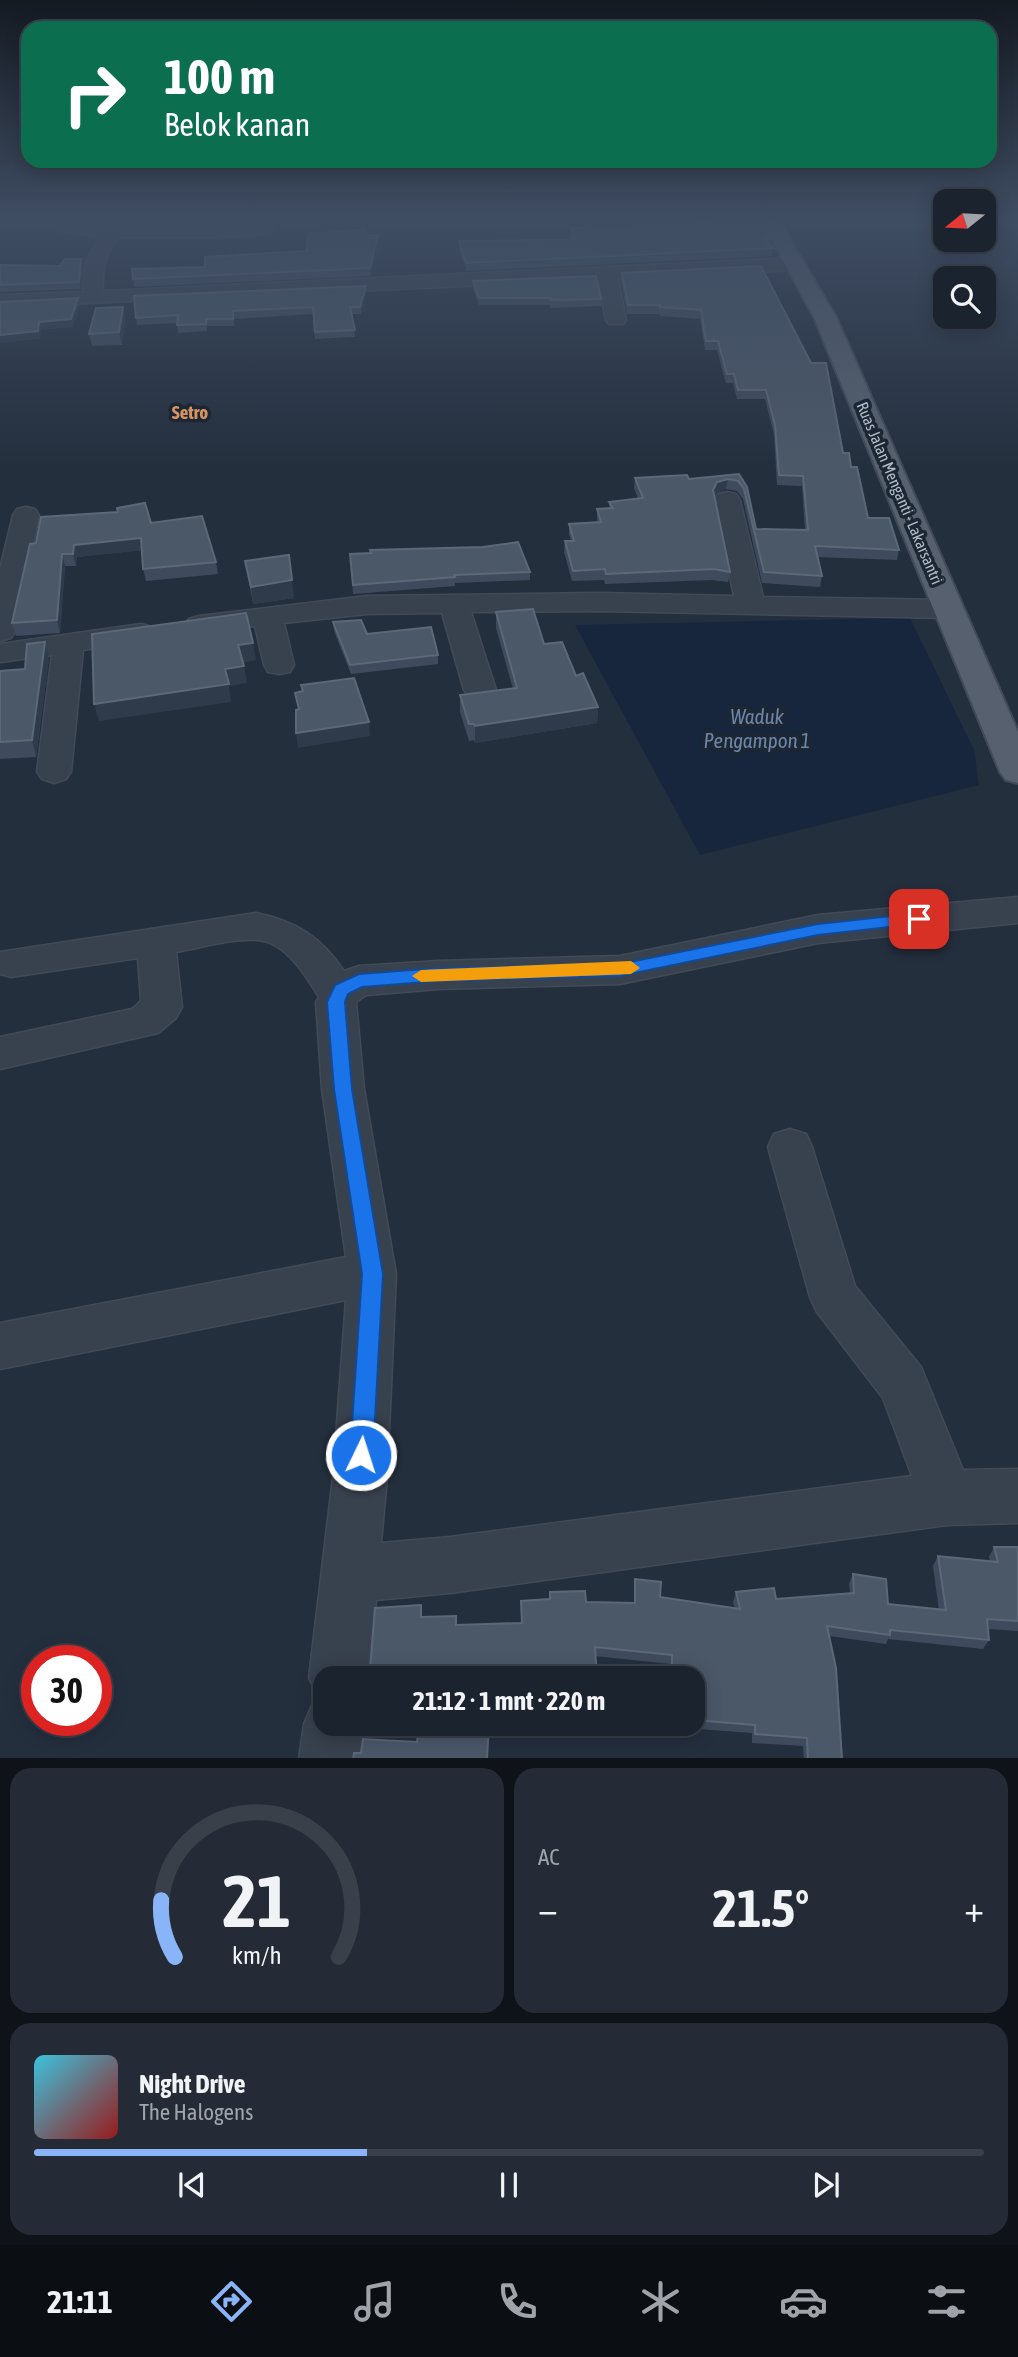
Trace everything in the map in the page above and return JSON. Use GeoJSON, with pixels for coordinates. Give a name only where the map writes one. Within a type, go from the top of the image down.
{"type":"FeatureCollection","features":[{"type":"Feature","properties":{"kind":"main road","name":"Ruas Jalan Menganti - Lakarsantri"},"geometry":{"type":"LineString","coordinates":[[817,302],[841,353],[1018,772]]}},
{"type":"Feature","properties":{"kind":"street"},"geometry":{"type":"LineString","coordinates":[[612,302],[616,320]]}},
{"type":"Feature","properties":{"kind":"street"},"geometry":{"type":"LineString","coordinates":[[727,500],[751,604]]}},
{"type":"Feature","properties":{"kind":"street"},"geometry":{"type":"LineString","coordinates":[[0,632],[26,515]]}},
{"type":"Feature","properties":{"kind":"street"},"geometry":{"type":"LineString","coordinates":[[454,604],[480,691]]}},
{"type":"Feature","properties":{"kind":"street"},"geometry":{"type":"LineString","coordinates":[[0,653],[267,615],[367,605],[751,604],[948,609]]}},
{"type":"Feature","properties":{"kind":"street"},"geometry":{"type":"LineString","coordinates":[[267,615],[279,665]]}},
{"type":"Feature","properties":{"kind":"street"},"geometry":{"type":"LineString","coordinates":[[54,772],[69,643]]}},
{"type":"Feature","properties":{"kind":"street"},"geometry":{"type":"LineString","coordinates":[[340,1666],[361,1465],[372,1274],[343,1089],[336,1002],[338,995],[348,985],[359,981],[439,975],[620,970],[818,929],[1018,910]]}},
{"type":"Feature","properties":{"kind":"street"},"geometry":{"type":"LineString","coordinates":[[11,963],[245,927],[268,928],[292,937],[316,958],[338,995]]}},
{"type":"Feature","properties":{"kind":"street"},"geometry":{"type":"LineString","coordinates":[[0,1053],[144,1023],[162,1007],[156,941]]}},
{"type":"Feature","properties":{"kind":"street"},"geometry":{"type":"LineString","coordinates":[[790,1147],[834,1297],[902,1384],[947,1498]]}},
{"type":"Feature","properties":{"kind":"street"},"geometry":{"type":"LineString","coordinates":[[0,1346],[372,1274]]}},
{"type":"Feature","properties":{"kind":"street"},"geometry":{"type":"LineString","coordinates":[[349,1574],[450,1565],[947,1498],[1018,1496]]}},
{"type":"Feature","properties":{"kind":"street"},"geometry":{"type":"LineString","coordinates":[[330,1758],[333,1736]]}},
{"type":"Feature","properties":{"kind":"water","name":"Waduk Pengampon 1"},"geometry":{"type":"Polygon","coordinates":[[[910,618],[974,750],[979,785],[700,855],[575,625],[910,618]]]}},
{"type":"Feature","properties":{"kind":"building"},"geometry":{"type":"Polygon","coordinates":[[[0,302],[77,302],[71,319],[39,322],[38,331],[0,335],[0,302]]]}},
{"type":"Feature","properties":{"kind":"building"},"geometry":{"type":"Polygon","coordinates":[[[135,302],[361,302],[360,307],[350,307],[355,330],[315,332],[313,307],[233,311],[233,319],[206,319],[206,324],[177,325],[178,315],[136,318],[135,302]]]}},
{"type":"Feature","properties":{"kind":"building"},"geometry":{"type":"Polygon","coordinates":[[[627,302],[780,302],[811,363],[826,363],[843,453],[849,453],[851,467],[857,467],[868,518],[889,518],[899,550],[815,546],[822,576],[764,572],[744,489],[738,481],[728,479],[717,482],[713,490],[730,572],[714,569],[606,574],[605,569],[573,571],[565,541],[574,541],[569,524],[601,522],[597,509],[613,508],[609,502],[643,498],[635,478],[687,475],[689,479],[739,474],[747,487],[756,529],[808,530],[803,476],[779,475],[775,425],[766,390],[738,390],[734,374],[727,374],[718,341],[706,341],[701,310],[660,305],[628,305],[627,302]]]}},
{"type":"Feature","properties":{"kind":"building"},"geometry":{"type":"Polygon","coordinates":[[[123,307],[119,332],[89,334],[96,308],[123,307]]]}},
{"type":"Feature","properties":{"kind":"building"},"geometry":{"type":"Polygon","coordinates":[[[145,503],[151,523],[202,516],[216,562],[143,569],[141,538],[74,545],[73,554],[62,554],[57,620],[12,623],[30,544],[36,543],[41,517],[118,512],[117,508],[145,503]]]}},
{"type":"Feature","properties":{"kind":"building"},"geometry":{"type":"Polygon","coordinates":[[[518,542],[530,572],[454,575],[455,577],[353,585],[350,554],[371,553],[370,550],[483,547],[518,542]]]}},
{"type":"Feature","properties":{"kind":"building"},"geometry":{"type":"Polygon","coordinates":[[[289,555],[292,580],[251,587],[245,561],[289,555]]]}},
{"type":"Feature","properties":{"kind":"building"},"geometry":{"type":"Polygon","coordinates":[[[533,609],[544,644],[562,642],[576,676],[583,673],[598,707],[475,726],[469,724],[460,695],[517,688],[496,612],[533,609]]]}},
{"type":"Feature","properties":{"kind":"building"},"geometry":{"type":"Polygon","coordinates":[[[246,613],[253,643],[238,645],[244,666],[225,669],[229,684],[94,704],[92,634],[246,613]]]}},
{"type":"Feature","properties":{"kind":"building"},"geometry":{"type":"Polygon","coordinates":[[[361,620],[367,634],[431,627],[438,655],[350,665],[333,622],[361,620]]]}},
{"type":"Feature","properties":{"kind":"building"},"geometry":{"type":"Polygon","coordinates":[[[45,642],[32,740],[0,742],[0,671],[25,669],[27,644],[45,642]]]}},
{"type":"Feature","properties":{"kind":"building"},"geometry":{"type":"Polygon","coordinates":[[[354,678],[369,722],[296,733],[296,710],[299,709],[295,693],[303,691],[301,685],[354,678]]]}},
{"type":"Feature","properties":{"kind":"building"},"geometry":{"type":"Polygon","coordinates":[[[994,1547],[1018,1547],[1018,1621],[987,1619],[989,1640],[890,1630],[890,1635],[827,1626],[836,1668],[842,1758],[808,1758],[807,1738],[755,1734],[755,1725],[705,1721],[705,1666],[672,1666],[672,1655],[595,1647],[596,1666],[370,1666],[375,1608],[421,1605],[421,1617],[456,1616],[456,1625],[522,1623],[521,1601],[550,1599],[550,1592],[585,1591],[586,1602],[635,1603],[635,1579],[661,1582],[660,1597],[740,1609],[736,1592],[774,1588],[776,1599],[854,1593],[853,1574],[886,1579],[888,1604],[946,1610],[938,1556],[998,1562],[994,1547]]]}},
{"type":"Feature","properties":{"kind":"building"},"geometry":{"type":"Polygon","coordinates":[[[418,1736],[488,1736],[487,1758],[353,1758],[354,1753],[361,1753],[363,1739],[417,1742],[418,1736]]]}},
{"type":"Feature","properties":{"kind":"slow traffic"},"geometry":{"type":"LineString","coordinates":[[421,976],[631,968]]}},
{"type":"Feature","properties":{"kind":"district","name":"Setro"},"geometry":{"type":"Point","coordinates":[190,412]}},
{"type":"Feature","properties":{"kind":"route"},"geometry":{"type":"LineString","coordinates":[[361,1455],[372,1274],[343,1089],[336,1002],[342,990],[359,981],[439,975],[620,970],[818,929],[919,919]]}}]}
